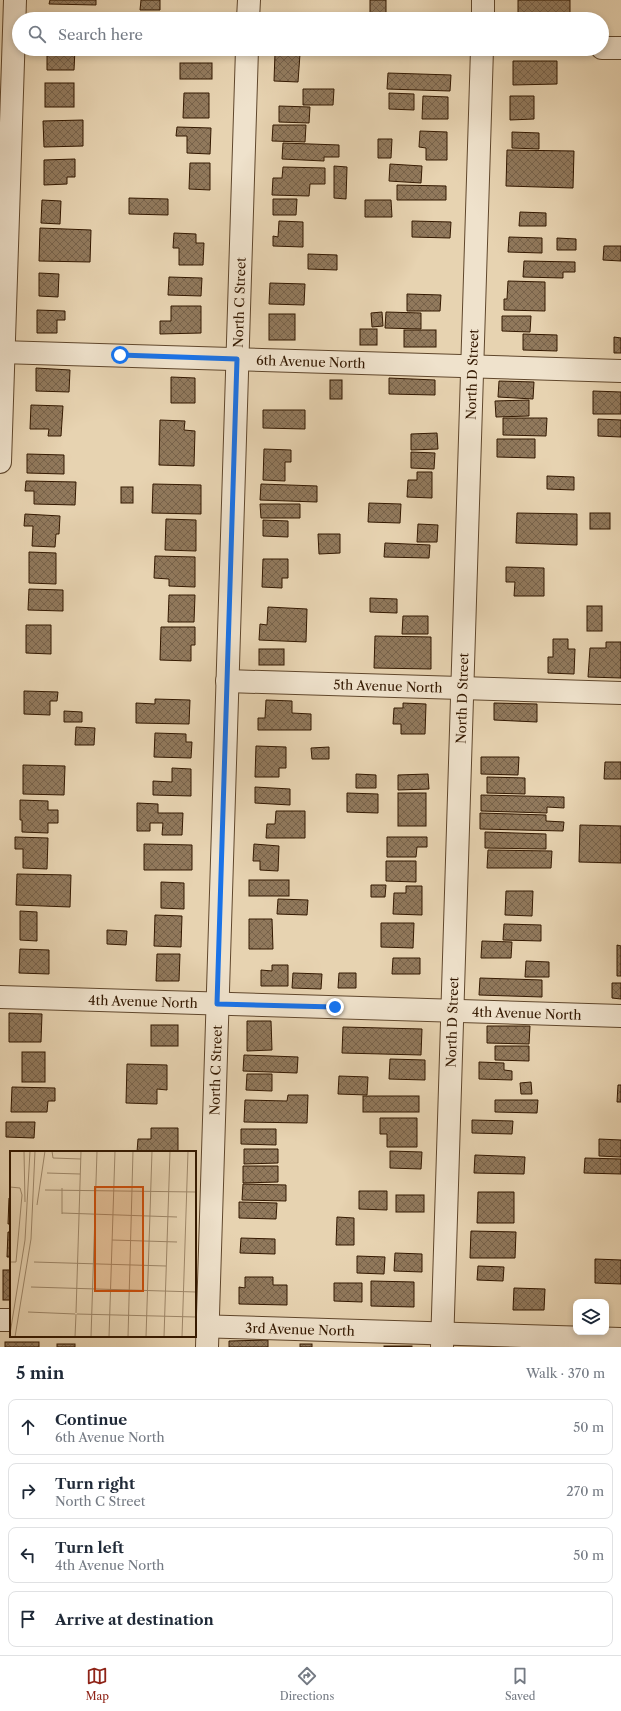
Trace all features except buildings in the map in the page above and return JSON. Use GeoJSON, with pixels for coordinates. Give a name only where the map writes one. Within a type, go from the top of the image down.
{"type":"FeatureCollection","features":[{"type":"Feature","properties":{"kind":"street"},"geometry":{"type":"LineString","coordinates":[[13,12],[15,0]]}},
{"type":"Feature","properties":{"kind":"street"},"geometry":{"type":"LineString","coordinates":[[248,12],[249,0]]}},
{"type":"Feature","properties":{"kind":"street"},"geometry":{"type":"LineString","coordinates":[[483,0],[483,12]]}},
{"type":"Feature","properties":{"kind":"street"},"geometry":{"type":"LineString","coordinates":[[0,462],[11,29]]}},
{"type":"Feature","properties":{"kind":"street"},"geometry":{"type":"LineString","coordinates":[[609,48],[621,48]]}},
{"type":"Feature","properties":{"kind":"street","name":"North C Street"},"geometry":{"type":"LineString","coordinates":[[203,1333],[217,1004],[247,56]]}},
{"type":"Feature","properties":{"kind":"street","name":"North D Street"},"geometry":{"type":"LineString","coordinates":[[442,1340],[482,56]]}},
{"type":"Feature","properties":{"kind":"street","name":"6th Avenue North"},"geometry":{"type":"LineString","coordinates":[[2,352],[621,371]]}},
{"type":"Feature","properties":{"kind":"street","name":"5th Avenue North"},"geometry":{"type":"LineString","coordinates":[[227,681],[621,693]]}},
{"type":"Feature","properties":{"kind":"street","name":"4th Avenue North"},"geometry":{"type":"LineString","coordinates":[[0,997],[621,1016]]}},
{"type":"Feature","properties":{"kind":"street","name":"3rd Avenue North"},"geometry":{"type":"LineString","coordinates":[[203,1333],[442,1340],[621,1339]]}},
{"type":"Feature","properties":{"kind":"route"},"geometry":{"type":"LineString","coordinates":[[120,355],[237,359],[217,1004],[335,1007]]}}]}
